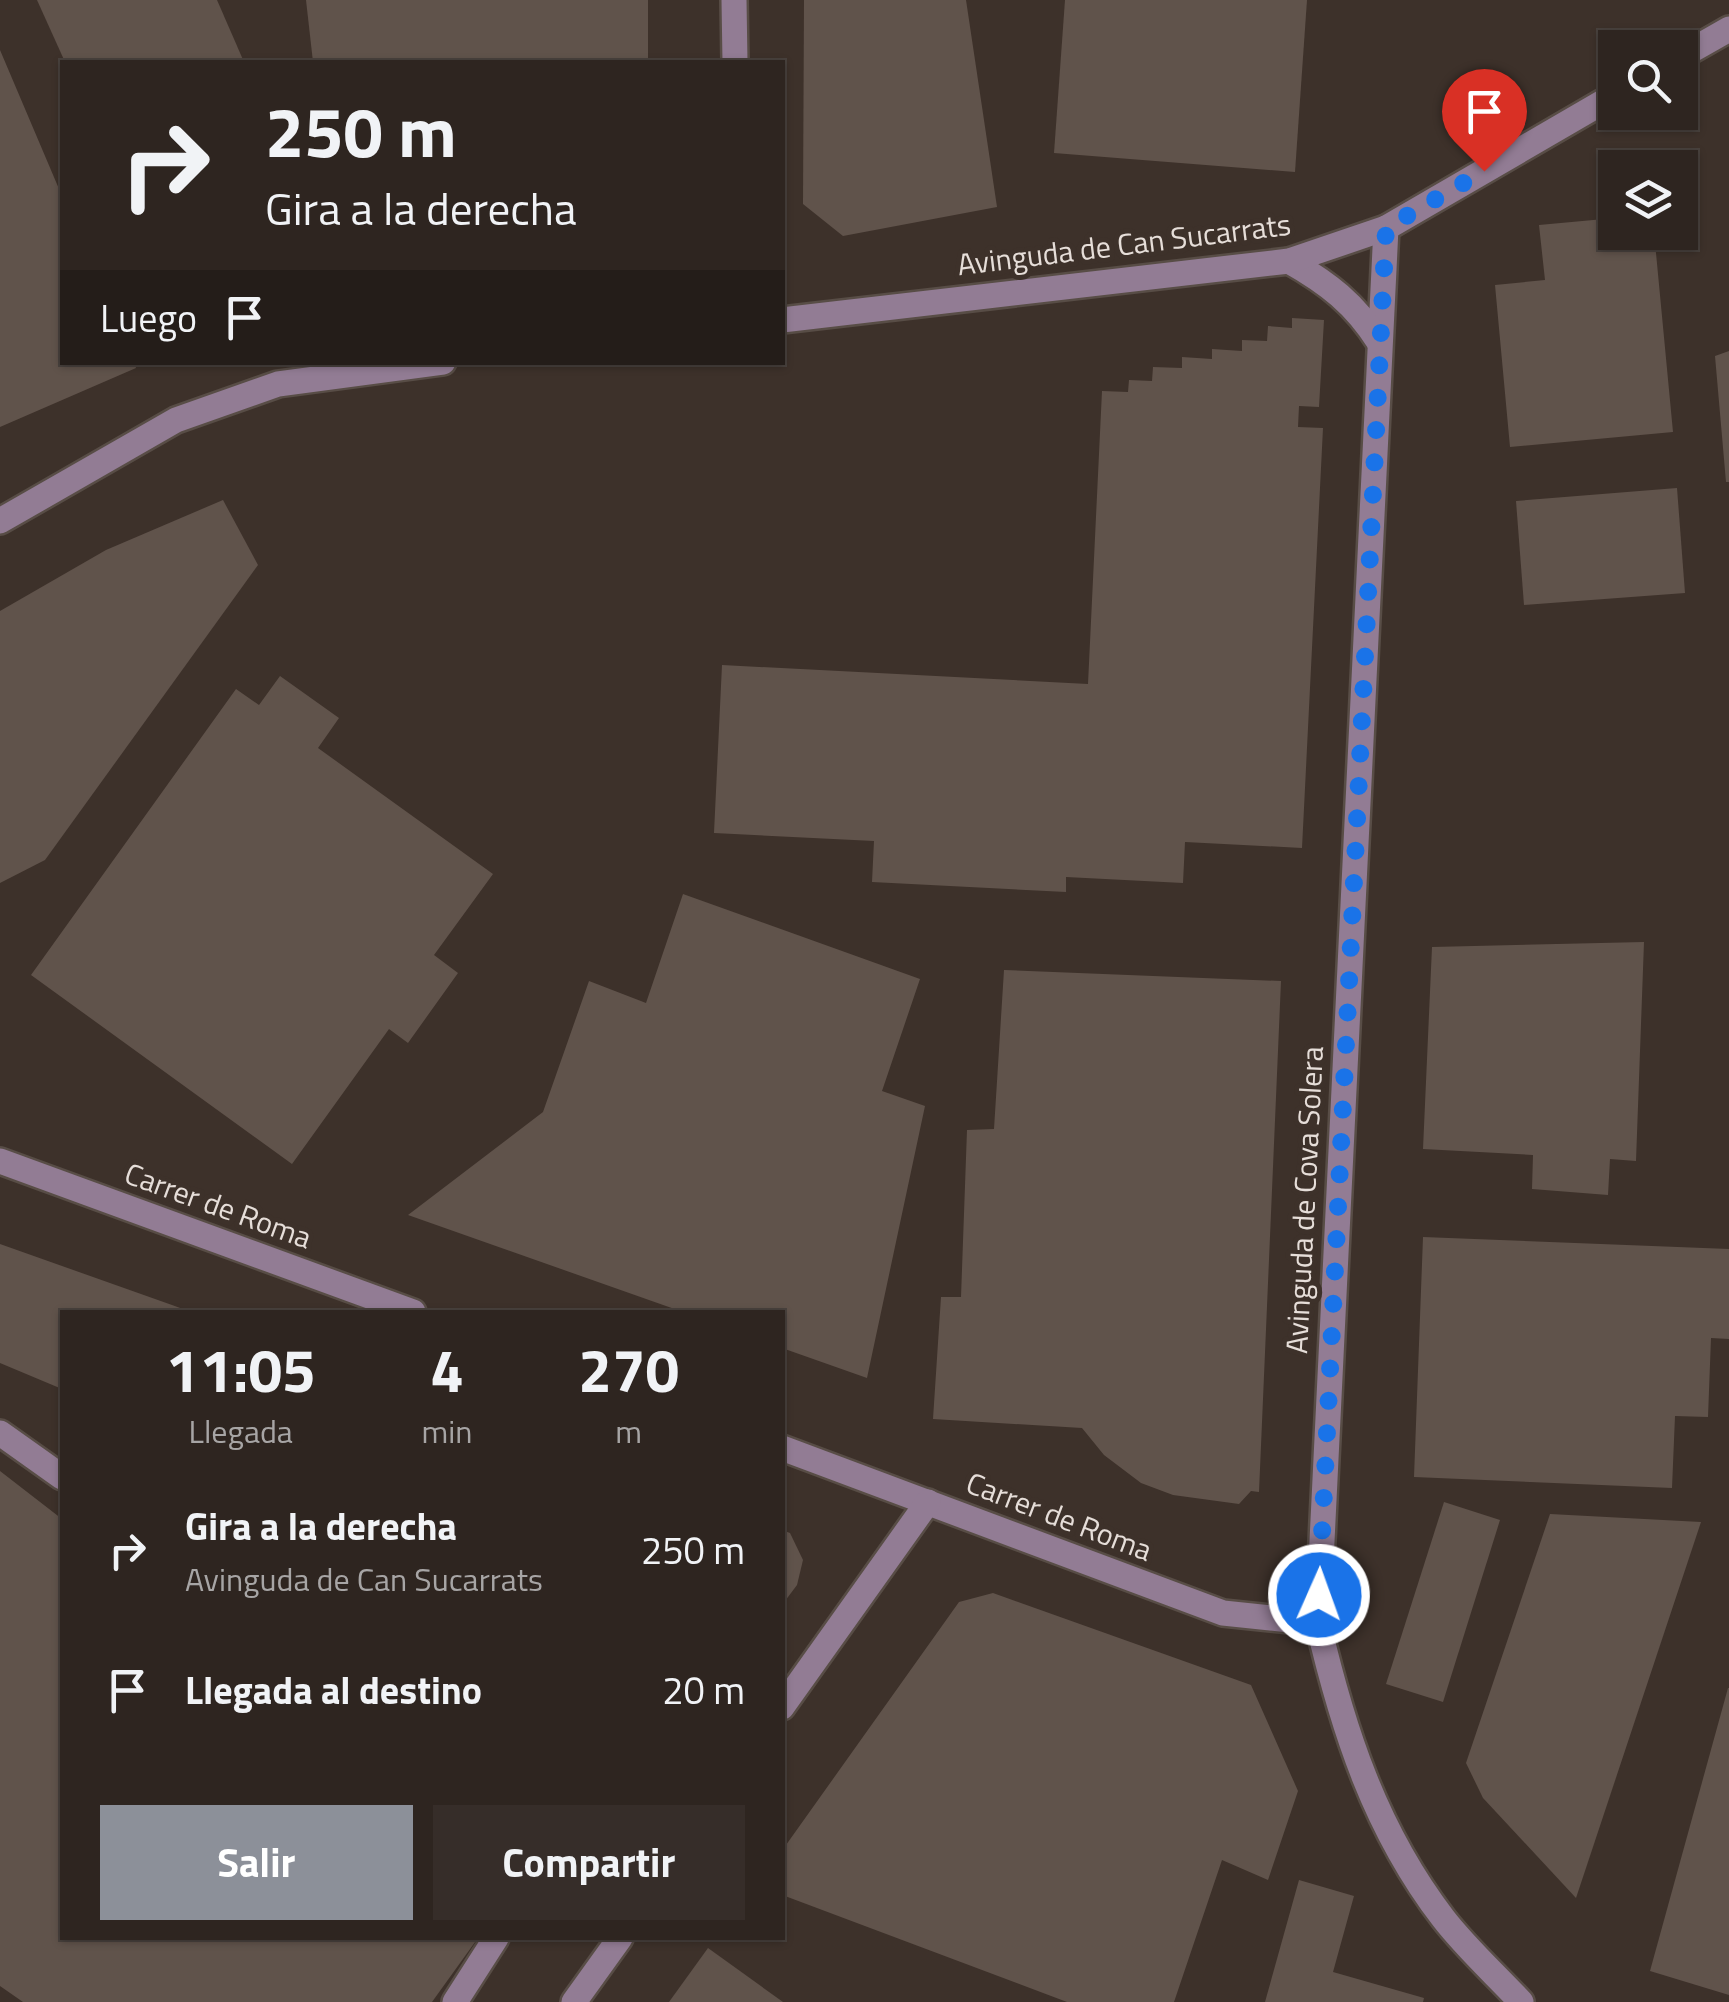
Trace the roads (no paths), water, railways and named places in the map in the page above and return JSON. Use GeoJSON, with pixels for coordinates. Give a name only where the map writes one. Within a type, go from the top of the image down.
{"type":"FeatureCollection","features":[{"type":"Feature","properties":{"kind":"street"},"geometry":{"type":"LineString","coordinates":[[734,0],[735,60]]}},
{"type":"Feature","properties":{"kind":"street"},"geometry":{"type":"LineString","coordinates":[[1698,47],[1728,30]]}},
{"type":"Feature","properties":{"kind":"street","name":"Avinguda de Can Sucarrats"},"geometry":{"type":"LineString","coordinates":[[785,320],[1289,261],[1386,228],[1598,105]]}},
{"type":"Feature","properties":{"kind":"street","name":"Avinguda de Cova Solera"},"geometry":{"type":"LineString","coordinates":[[1386,228],[1318,1623],[1364,1784],[1402,1858],[1444,1920],[1521,2002]]}},
{"type":"Feature","properties":{"kind":"street"},"geometry":{"type":"LineString","coordinates":[[1289,261],[1331,285],[1362,315],[1379,342]]}},
{"type":"Feature","properties":{"kind":"street"},"geometry":{"type":"LineString","coordinates":[[0,521],[176,420],[278,384],[421,365]]}},
{"type":"Feature","properties":{"kind":"street","name":"Carrer de Roma"},"geometry":{"type":"LineString","coordinates":[[0,1161],[408,1310]]}},
{"type":"Feature","properties":{"kind":"street"},"geometry":{"type":"LineString","coordinates":[[0,1433],[60,1476]]}},
{"type":"Feature","properties":{"kind":"street","name":"Carrer de Roma"},"geometry":{"type":"LineString","coordinates":[[785,1449],[1223,1613],[1318,1623]]}},
{"type":"Feature","properties":{"kind":"street"},"geometry":{"type":"LineString","coordinates":[[785,1704],[928,1502]]}},
{"type":"Feature","properties":{"kind":"street"},"geometry":{"type":"LineString","coordinates":[[455,2002],[495,1940]]}},
{"type":"Feature","properties":{"kind":"street"},"geometry":{"type":"LineString","coordinates":[[574,2002],[619,1940]]}}]}
